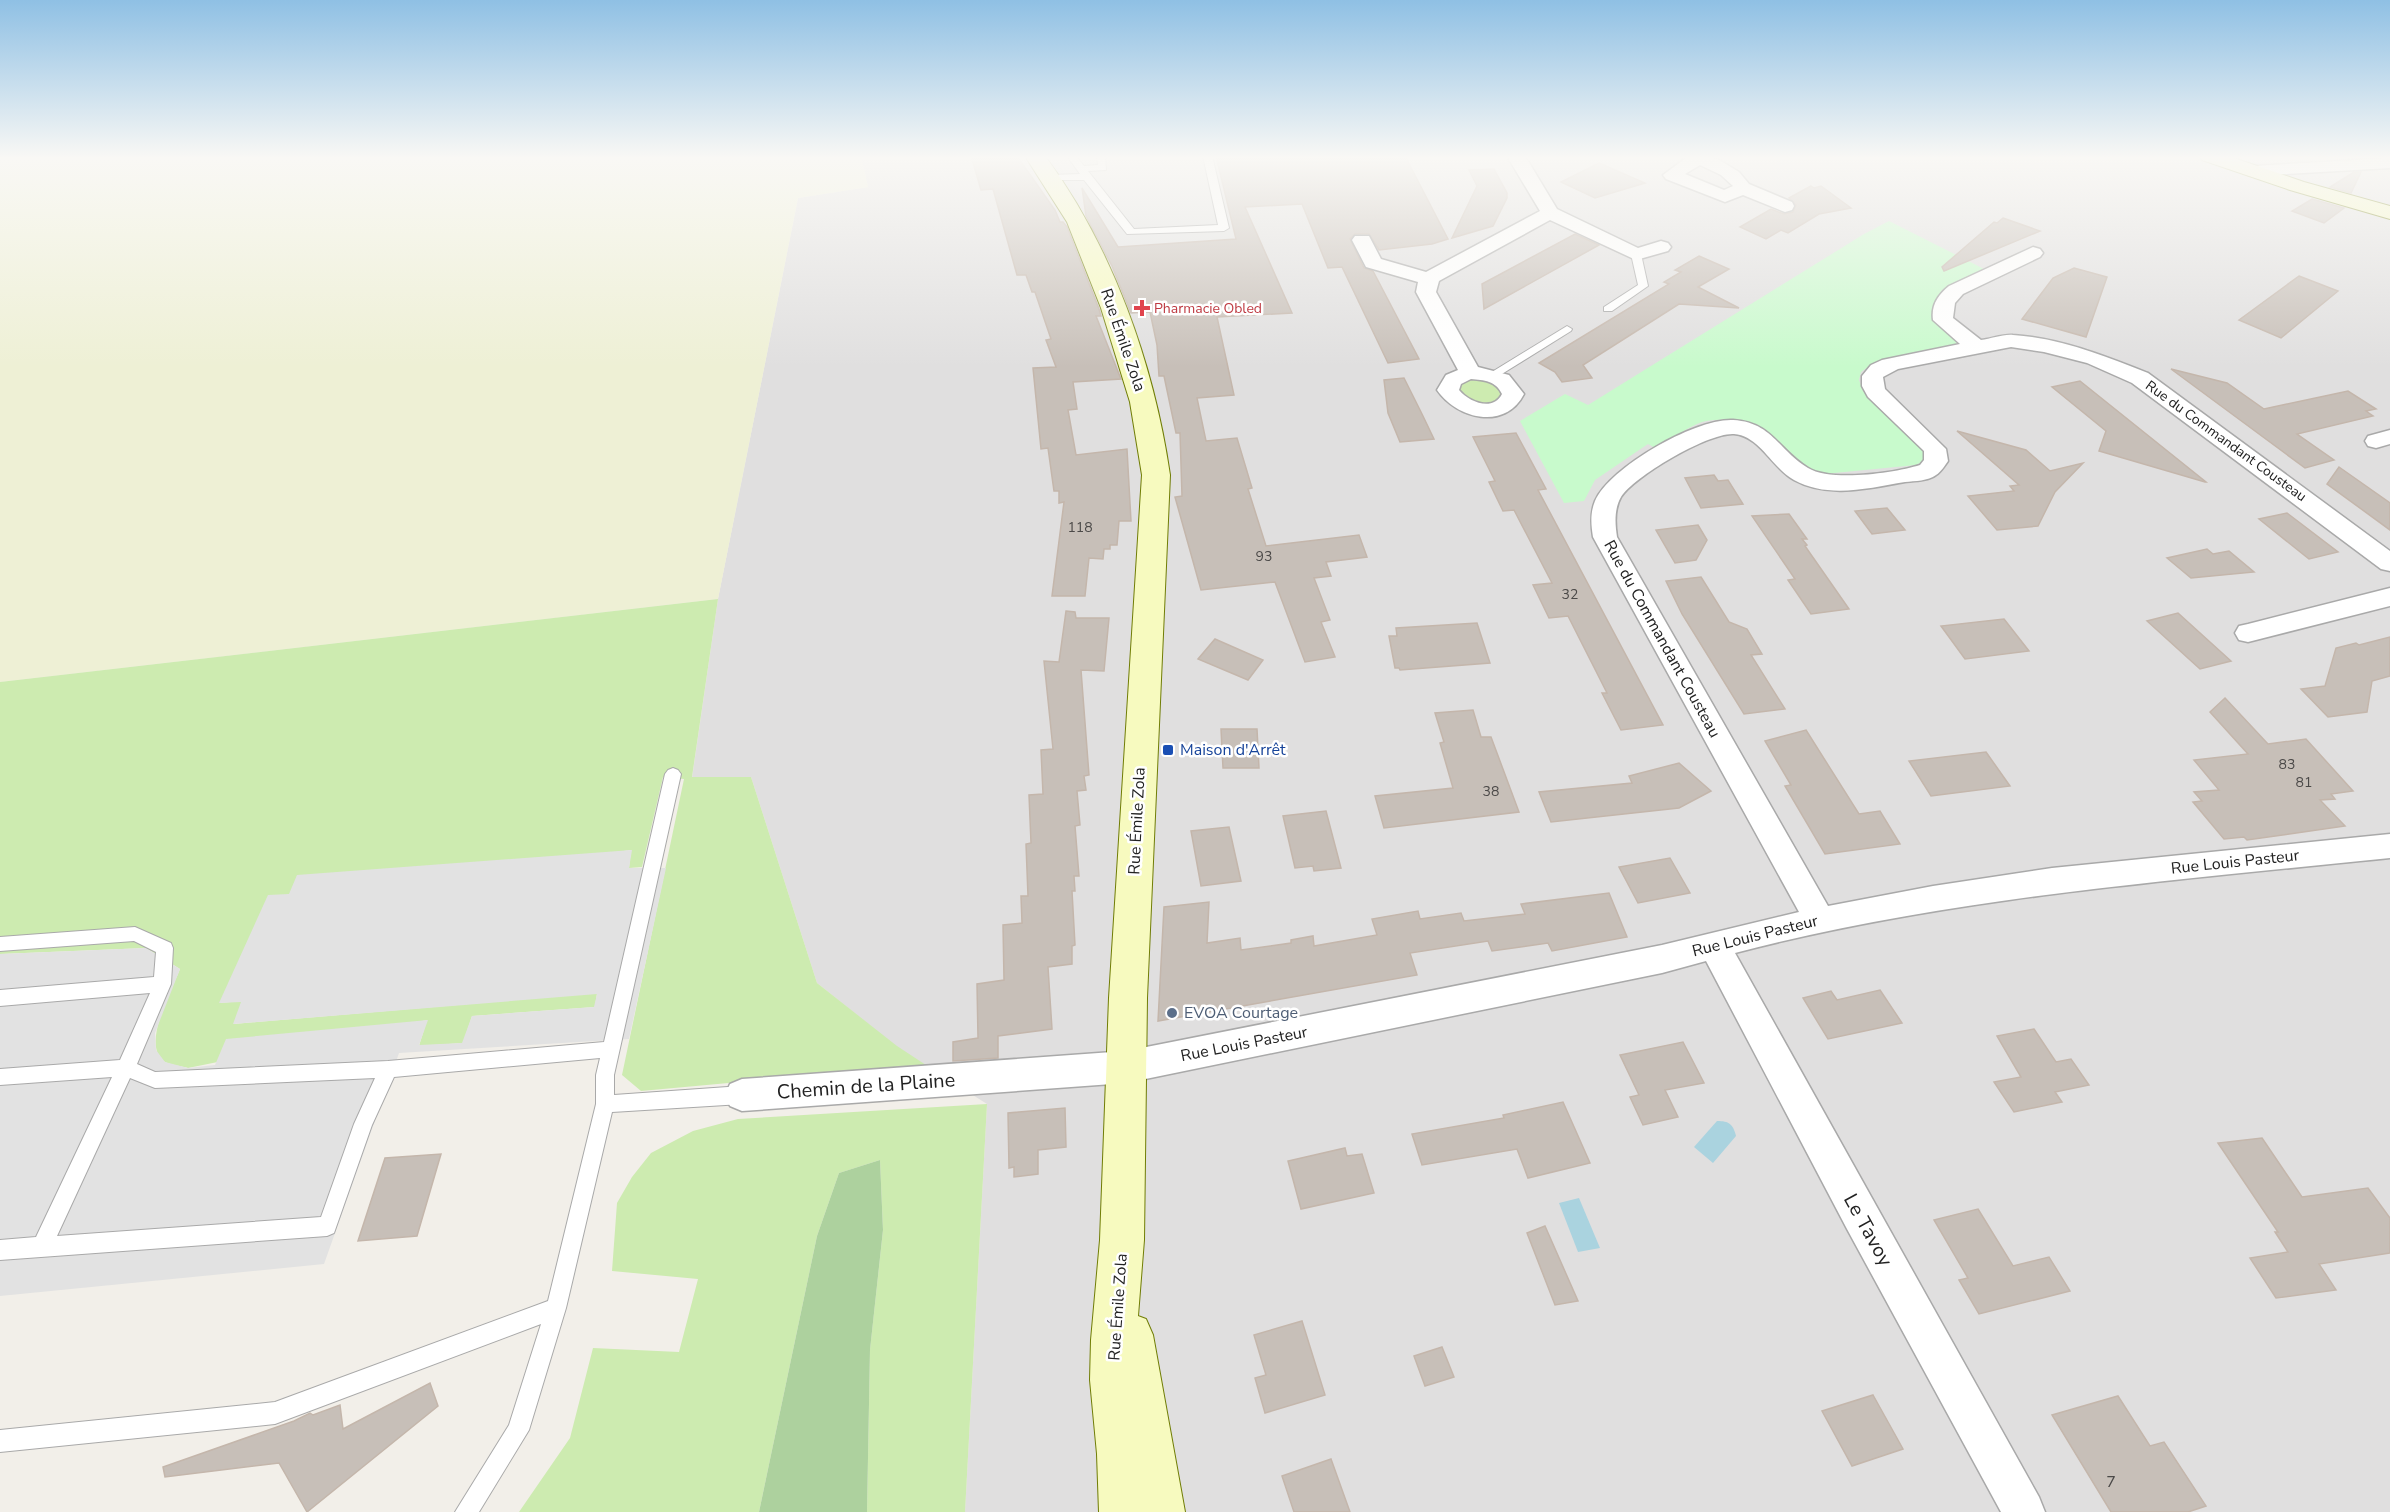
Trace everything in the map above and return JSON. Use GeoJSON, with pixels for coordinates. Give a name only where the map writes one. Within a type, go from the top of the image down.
{"type":"FeatureCollection","features":[{"type":"Feature","properties":{"kind":"main road","name":"Rue Émile Zola"},"geometry":{"type":"LineString","coordinates":[[1079,227],[1132,360],[1150,432],[1156,475],[1126,1067],[1122,1240],[1113,1380],[1124,1512]]}},
{"type":"Feature","properties":{"kind":"main road"},"geometry":{"type":"LineString","coordinates":[[1122,1240],[1134,1363],[1160,1512]]}},
{"type":"Feature","properties":{"kind":"street"},"geometry":{"type":"LineString","coordinates":[[1482,374],[1426,292],[1430,279],[1525,227]]}},
{"type":"Feature","properties":{"kind":"street"},"geometry":{"type":"LineString","coordinates":[[1578,227],[1636,254],[1661,247]]}},
{"type":"Feature","properties":{"kind":"street"},"geometry":{"type":"LineString","coordinates":[[1362,240],[1373,263],[1430,279]]}},
{"type":"Feature","properties":{"kind":"street"},"geometry":{"type":"LineString","coordinates":[[1976,347],[1943,320],[1946,300],[1956,290],[2033,253]]}},
{"type":"Feature","properties":{"kind":"street","name":"Rue du Commandant Cousteau"},"geometry":{"type":"LineString","coordinates":[[1820,920],[1610,548],[1603,528],[1604,507],[1607,497],[1622,481],[1702,431],[1712,428],[1732,428],[1752,432],[1766,441],[1793,471],[1825,482],[1857,481],[1920,473],[1928,470],[1936,461],[1935,449],[1876,392],[1872,386],[1872,375],[1885,365],[2011,341],[2039,345],[2094,359],[2140,378],[2390,563]]}},
{"type":"Feature","properties":{"kind":"street"},"geometry":{"type":"LineString","coordinates":[[2248,633],[2390,597]]}},
{"type":"Feature","properties":{"kind":"street","name":"Rue Louis Pasteur"},"geometry":{"type":"LineString","coordinates":[[1126,1067],[1615,969],[1820,920],[1933,899],[2052,881],[2390,846]]}},
{"type":"Feature","properties":{"kind":"street","name":"Le Tavoy"},"geometry":{"type":"LineString","coordinates":[[1714,945],[1854,1206],[2024,1512]]}},
{"type":"Feature","properties":{"kind":"street","name":"Chemin de la Plaine"},"geometry":{"type":"LineString","coordinates":[[742,1095],[1126,1067]]}},
{"type":"Feature","properties":{"kind":"lane"},"geometry":{"type":"LineString","coordinates":[[1127,227],[1131,232],[1224,227]]}},
{"type":"Feature","properties":{"kind":"lane"},"geometry":{"type":"LineString","coordinates":[[1608,309],[1643,286],[1636,254]]}},
{"type":"Feature","properties":{"kind":"lane"},"geometry":{"type":"LineString","coordinates":[[1482,374],[1567,329]]}},
{"type":"Feature","properties":{"kind":"lane"},"geometry":{"type":"LineString","coordinates":[[466,1512],[518,1430],[556,1308],[605,1104],[605,1075],[673,774]]}},
{"type":"Feature","properties":{"kind":"lane"},"geometry":{"type":"LineString","coordinates":[[0,944],[135,934],[165,948],[162,984],[126,1068],[42,1247]]}},
{"type":"Feature","properties":{"kind":"lane"},"geometry":{"type":"LineString","coordinates":[[0,998],[162,984]]}},
{"type":"Feature","properties":{"kind":"lane"},"geometry":{"type":"LineString","coordinates":[[0,1077],[126,1068],[155,1080],[388,1069],[611,1049]]}},
{"type":"Feature","properties":{"kind":"lane"},"geometry":{"type":"LineString","coordinates":[[0,1250],[327,1226],[363,1124],[388,1069]]}},
{"type":"Feature","properties":{"kind":"lane","name":"Chemin de la Plaine"},"geometry":{"type":"LineString","coordinates":[[605,1104],[742,1095]]}},
{"type":"Feature","properties":{"kind":"lane"},"geometry":{"type":"LineString","coordinates":[[0,1441],[275,1413],[556,1308]]}},
{"type":"Feature","properties":{"kind":"shaded area"},"geometry":{"type":"Polygon","coordinates":[[[792,227],[2390,227],[2390,1512],[965,1512],[987,1104],[897,1047],[817,983],[751,777],[692,778],[718,599],[792,227]]]}},
{"type":"Feature","properties":{"kind":"shaded area"},"geometry":{"type":"Polygon","coordinates":[[[1099,227],[1254,227],[1259,238],[1107,247],[1099,227]]]}},
{"type":"Feature","properties":{"kind":"shaded area"},"geometry":{"type":"Polygon","coordinates":[[[632,850],[629,868],[666,868],[629,1039],[399,1053],[324,1264],[0,1296],[0,954],[146,948],[180,969],[155,1033],[156,1050],[165,1062],[188,1068],[215,1065],[226,1039],[428,1020],[419,1045],[462,1043],[472,1016],[594,1007],[597,994],[233,1024],[241,1002],[219,1003],[268,895],[289,894],[297,875],[632,850]]]}},
{"type":"Feature","properties":{"kind":"green space"},"geometry":{"type":"Polygon","coordinates":[[[0,227],[792,227],[718,599],[0,682],[0,227]]]}},
{"type":"Feature","properties":{"kind":"green space"},"geometry":{"type":"Polygon","coordinates":[[[1878,227],[1900,227],[1986,270],[1942,290],[1933,309],[1937,319],[1957,338],[1956,345],[1875,362],[1861,372],[1859,380],[1863,391],[1925,451],[1923,461],[1916,465],[1824,474],[1803,465],[1776,439],[1760,428],[1727,420],[1706,421],[1692,426],[1657,449],[1648,444],[1595,480],[1584,501],[1564,503],[1520,421],[1565,394],[1588,405],[1878,227]]]}},
{"type":"Feature","properties":{"kind":"green space"},"geometry":{"type":"Polygon","coordinates":[[[1468,377],[1493,379],[1506,397],[1490,406],[1460,399],[1456,384],[1468,377]]]}},
{"type":"Feature","properties":{"kind":"green space"},"geometry":{"type":"Polygon","coordinates":[[[718,599],[692,777],[751,777],[817,983],[897,1046],[926,1065],[641,1091],[622,1075],[684,779],[663,777],[642,867],[629,868],[631,850],[289,894],[220,1003],[242,1001],[234,1024],[597,993],[595,1007],[472,1016],[463,1043],[419,1046],[427,1020],[188,1068],[165,1062],[158,1054],[156,1044],[160,1017],[180,969],[146,948],[0,954],[0,682],[718,599]]]}},
{"type":"Feature","properties":{"kind":"green space"},"geometry":{"type":"Polygon","coordinates":[[[987,1104],[965,1512],[867,1512],[870,1350],[883,1230],[880,1160],[839,1173],[817,1236],[759,1512],[519,1512],[570,1438],[593,1348],[679,1352],[698,1279],[612,1271],[617,1203],[632,1177],[651,1153],[693,1131],[738,1119],[987,1104]]]}},
{"type":"Feature","properties":{"kind":"green space"},"geometry":{"type":"Polygon","coordinates":[[[880,1160],[883,1230],[870,1350],[867,1512],[759,1512],[817,1236],[839,1173],[880,1160]]]}},
{"type":"Feature","properties":{"kind":"water"},"geometry":{"type":"Polygon","coordinates":[[[1717,1121],[1730,1124],[1736,1136],[1713,1163],[1694,1147],[1717,1121]]]}},
{"type":"Feature","properties":{"kind":"water"},"geometry":{"type":"Polygon","coordinates":[[[1579,1198],[1600,1248],[1578,1252],[1559,1203],[1579,1198]]]}},
{"type":"Feature","properties":{"kind":"building"},"geometry":{"type":"Polygon","coordinates":[[[1003,227],[1067,227],[1099,309],[1101,316],[1096,316],[1121,379],[1073,382],[1077,409],[1068,410],[1076,455],[1127,449],[1131,521],[1119,521],[1117,545],[1110,545],[1110,549],[1104,549],[1103,559],[1089,558],[1085,596],[1052,596],[1064,502],[1059,503],[1059,491],[1054,491],[1048,448],[1041,449],[1033,368],[1056,367],[1046,340],[1051,339],[1035,292],[1032,292],[1026,275],[1017,275],[1003,227]]]}},
{"type":"Feature","properties":{"kind":"building"},"geometry":{"type":"Polygon","coordinates":[[[1091,227],[1106,227],[1118,247],[1236,239],[1233,227],[1254,227],[1292,313],[1217,317],[1234,395],[1197,398],[1206,441],[1237,438],[1252,488],[1248,489],[1266,546],[1359,535],[1367,557],[1326,562],[1331,576],[1314,578],[1330,620],[1321,622],[1335,657],[1305,662],[1275,582],[1201,590],[1175,497],[1182,496],[1180,433],[1176,433],[1164,376],[1159,376],[1157,345],[1150,312],[1131,313],[1112,266],[1091,227]]]}},
{"type":"Feature","properties":{"kind":"building"},"geometry":{"type":"Polygon","coordinates":[[[1311,227],[1442,227],[1448,239],[1432,244],[1379,250],[1369,234],[1355,234],[1350,239],[1364,268],[1373,271],[1419,359],[1388,363],[1342,267],[1328,268],[1311,227]]]}},
{"type":"Feature","properties":{"kind":"building"},"geometry":{"type":"Polygon","coordinates":[[[1458,227],[1491,227],[1452,238],[1458,227]]]}},
{"type":"Feature","properties":{"kind":"building"},"geometry":{"type":"Polygon","coordinates":[[[1740,227],[1799,227],[1788,233],[1781,230],[1766,239],[1740,227]]]}},
{"type":"Feature","properties":{"kind":"building"},"geometry":{"type":"Polygon","coordinates":[[[1989,227],[2027,227],[2040,231],[1944,271],[1942,267],[1989,227]]]}},
{"type":"Feature","properties":{"kind":"building"},"geometry":{"type":"Polygon","coordinates":[[[1575,234],[1599,245],[1484,309],[1482,284],[1575,234]]]}},
{"type":"Feature","properties":{"kind":"building"},"geometry":{"type":"Polygon","coordinates":[[[1699,256],[1729,269],[1698,287],[1739,308],[1679,304],[1583,365],[1592,378],[1562,382],[1555,372],[1539,363],[1669,284],[1664,282],[1681,272],[1675,270],[1699,256]]]}},
{"type":"Feature","properties":{"kind":"building"},"geometry":{"type":"Polygon","coordinates":[[[2074,268],[2107,277],[2086,337],[2022,319],[2053,278],[2074,268]]]}},
{"type":"Feature","properties":{"kind":"building"},"geometry":{"type":"Polygon","coordinates":[[[2299,276],[2338,291],[2281,338],[2239,320],[2299,276]]]}},
{"type":"Feature","properties":{"kind":"building"},"geometry":{"type":"Polygon","coordinates":[[[2171,369],[2227,383],[2264,409],[2348,391],[2376,409],[2366,411],[2373,416],[2297,434],[2334,460],[2305,468],[2171,369]]]}},
{"type":"Feature","properties":{"kind":"building"},"geometry":{"type":"Polygon","coordinates":[[[1404,378],[1434,439],[1400,442],[1388,413],[1384,380],[1404,378]]]}},
{"type":"Feature","properties":{"kind":"building"},"geometry":{"type":"Polygon","coordinates":[[[2080,381],[2206,482],[2099,451],[2106,431],[2052,387],[2080,381]]]}},
{"type":"Feature","properties":{"kind":"building"},"geometry":{"type":"Polygon","coordinates":[[[1957,431],[2026,450],[2050,471],[2083,463],[2055,492],[2038,526],[1997,530],[1968,496],[2014,491],[2010,486],[2019,485],[1957,431]]]}},
{"type":"Feature","properties":{"kind":"building"},"geometry":{"type":"Polygon","coordinates":[[[1516,433],[1546,489],[1538,490],[1663,725],[1621,730],[1602,693],[1607,693],[1568,616],[1549,618],[1533,585],[1552,583],[1514,510],[1503,511],[1489,482],[1495,481],[1473,437],[1516,433]]]}},
{"type":"Feature","properties":{"kind":"building"},"geometry":{"type":"Polygon","coordinates":[[[2339,467],[2390,503],[2390,530],[2327,484],[2339,467]]]}},
{"type":"Feature","properties":{"kind":"building"},"geometry":{"type":"Polygon","coordinates":[[[1714,475],[1718,481],[1728,480],[1743,504],[1701,508],[1685,478],[1714,475]]]}},
{"type":"Feature","properties":{"kind":"building"},"geometry":{"type":"Polygon","coordinates":[[[1887,508],[1905,530],[1872,534],[1855,511],[1887,508]]]}},
{"type":"Feature","properties":{"kind":"building"},"geometry":{"type":"Polygon","coordinates":[[[2287,513],[2338,552],[2309,559],[2259,519],[2287,513]]]}},
{"type":"Feature","properties":{"kind":"building"},"geometry":{"type":"Polygon","coordinates":[[[1789,514],[1807,539],[1802,539],[1807,545],[1805,546],[1849,609],[1811,614],[1788,580],[1795,579],[1752,516],[1789,514]]]}},
{"type":"Feature","properties":{"kind":"building"},"geometry":{"type":"Polygon","coordinates":[[[1698,525],[1707,540],[1696,560],[1675,563],[1656,530],[1698,525]]]}},
{"type":"Feature","properties":{"kind":"building"},"geometry":{"type":"Polygon","coordinates":[[[2207,549],[2213,554],[2229,551],[2254,572],[2191,578],[2167,558],[2207,549]]]}},
{"type":"Feature","properties":{"kind":"building"},"geometry":{"type":"Polygon","coordinates":[[[1701,577],[1729,622],[1747,629],[1762,654],[1751,655],[1785,709],[1744,714],[1682,614],[1666,581],[1701,577]]]}},
{"type":"Feature","properties":{"kind":"building"},"geometry":{"type":"Polygon","coordinates":[[[1066,611],[1075,612],[1076,618],[1109,618],[1104,671],[1081,670],[1089,775],[1084,776],[1086,790],[1077,791],[1080,825],[1075,826],[1079,876],[1074,876],[1075,891],[1072,891],[1075,945],[1072,946],[1072,964],[1048,967],[1052,1029],[998,1036],[998,1058],[953,1061],[953,1042],[978,1038],[977,984],[1004,980],[1003,925],[1022,923],[1021,896],[1028,896],[1026,844],[1031,843],[1029,795],[1043,794],[1041,750],[1053,749],[1044,661],[1059,662],[1066,611]]]}},
{"type":"Feature","properties":{"kind":"building"},"geometry":{"type":"Polygon","coordinates":[[[2178,613],[2231,661],[2200,669],[2147,621],[2178,613]]]}},
{"type":"Feature","properties":{"kind":"building"},"geometry":{"type":"Polygon","coordinates":[[[2004,619],[2029,651],[1965,659],[1941,626],[2004,619]]]}},
{"type":"Feature","properties":{"kind":"building"},"geometry":{"type":"Polygon","coordinates":[[[1477,623],[1490,663],[1400,670],[1395,668],[1389,636],[1397,636],[1396,628],[1477,623]]]}},
{"type":"Feature","properties":{"kind":"building"},"geometry":{"type":"Polygon","coordinates":[[[2390,637],[2390,676],[2372,681],[2367,712],[2328,717],[2301,689],[2325,686],[2336,648],[2390,637]]]}},
{"type":"Feature","properties":{"kind":"building"},"geometry":{"type":"Polygon","coordinates":[[[1215,639],[1263,660],[1248,680],[1198,659],[1215,639]]]}},
{"type":"Feature","properties":{"kind":"building"},"geometry":{"type":"Polygon","coordinates":[[[2225,698],[2268,744],[2306,739],[2353,791],[2331,794],[2335,799],[2320,800],[2345,826],[2247,840],[2244,837],[2224,839],[2193,802],[2202,801],[2194,792],[2219,790],[2194,760],[2248,754],[2210,712],[2225,698]]]}},
{"type":"Feature","properties":{"kind":"building"},"geometry":{"type":"Polygon","coordinates":[[[1473,710],[1481,737],[1491,737],[1519,812],[1384,828],[1375,796],[1453,788],[1440,743],[1444,742],[1435,713],[1473,710]]]}},
{"type":"Feature","properties":{"kind":"building"},"geometry":{"type":"Polygon","coordinates":[[[1221,729],[1257,729],[1259,768],[1223,768],[1221,729]]]}},
{"type":"Feature","properties":{"kind":"building"},"geometry":{"type":"Polygon","coordinates":[[[1806,730],[1859,814],[1880,811],[1900,844],[1825,854],[1785,786],[1791,785],[1765,741],[1806,730]]]}},
{"type":"Feature","properties":{"kind":"building"},"geometry":{"type":"Polygon","coordinates":[[[1986,752],[2010,786],[1931,796],[1909,761],[1986,752]]]}},
{"type":"Feature","properties":{"kind":"building"},"geometry":{"type":"Polygon","coordinates":[[[1679,763],[1711,791],[1679,808],[1551,822],[1539,792],[1632,783],[1629,776],[1679,763]]]}},
{"type":"Feature","properties":{"kind":"building"},"geometry":{"type":"Polygon","coordinates":[[[1326,811],[1341,868],[1314,871],[1313,866],[1295,868],[1283,816],[1326,811]]]}},
{"type":"Feature","properties":{"kind":"building"},"geometry":{"type":"Polygon","coordinates":[[[1229,827],[1241,881],[1201,886],[1191,831],[1229,827]]]}},
{"type":"Feature","properties":{"kind":"building"},"geometry":{"type":"Polygon","coordinates":[[[1670,858],[1690,893],[1638,903],[1619,867],[1670,858]]]}},
{"type":"Feature","properties":{"kind":"building"},"geometry":{"type":"Polygon","coordinates":[[[1609,893],[1627,937],[1552,951],[1548,943],[1492,951],[1488,941],[1410,953],[1417,975],[1158,1021],[1164,907],[1209,902],[1207,943],[1240,938],[1241,950],[1291,943],[1291,940],[1313,936],[1314,946],[1377,935],[1372,919],[1418,911],[1420,919],[1461,913],[1464,921],[1525,914],[1521,904],[1609,893]]]}},
{"type":"Feature","properties":{"kind":"building"},"geometry":{"type":"Polygon","coordinates":[[[1880,990],[1902,1023],[1828,1039],[1803,998],[1831,991],[1837,1000],[1880,990]]]}},
{"type":"Feature","properties":{"kind":"building"},"geometry":{"type":"Polygon","coordinates":[[[2034,1029],[2056,1062],[2071,1059],[2089,1085],[2055,1092],[2062,1102],[2014,1112],[1994,1082],[2021,1077],[1997,1036],[2034,1029]]]}},
{"type":"Feature","properties":{"kind":"building"},"geometry":{"type":"Polygon","coordinates":[[[1683,1042],[1704,1083],[1665,1090],[1678,1117],[1643,1125],[1630,1097],[1639,1095],[1620,1055],[1683,1042]]]}},
{"type":"Feature","properties":{"kind":"building"},"geometry":{"type":"Polygon","coordinates":[[[1563,1102],[1590,1163],[1528,1178],[1517,1149],[1422,1165],[1412,1134],[1504,1118],[1503,1115],[1563,1102]]]}},
{"type":"Feature","properties":{"kind":"building"},"geometry":{"type":"Polygon","coordinates":[[[1065,1108],[1066,1147],[1038,1150],[1038,1174],[1014,1177],[1014,1167],[1009,1168],[1008,1113],[1065,1108]]]}},
{"type":"Feature","properties":{"kind":"building"},"geometry":{"type":"Polygon","coordinates":[[[2262,1138],[2302,1197],[2368,1188],[2390,1218],[2390,1253],[2319,1264],[2336,1290],[2276,1298],[2250,1258],[2288,1252],[2275,1232],[2278,1232],[2218,1143],[2262,1138]]]}},
{"type":"Feature","properties":{"kind":"building"},"geometry":{"type":"Polygon","coordinates":[[[1345,1148],[1347,1156],[1362,1154],[1374,1193],[1301,1209],[1288,1161],[1345,1148]]]}},
{"type":"Feature","properties":{"kind":"building"},"geometry":{"type":"Polygon","coordinates":[[[441,1154],[417,1236],[358,1241],[385,1158],[441,1154]]]}},
{"type":"Feature","properties":{"kind":"building"},"geometry":{"type":"Polygon","coordinates":[[[1978,1209],[2013,1266],[2049,1257],[2070,1291],[1979,1314],[1959,1280],[1968,1278],[1934,1220],[1978,1209]]]}},
{"type":"Feature","properties":{"kind":"building"},"geometry":{"type":"Polygon","coordinates":[[[1545,1226],[1578,1301],[1555,1305],[1527,1233],[1545,1226]]]}},
{"type":"Feature","properties":{"kind":"building"},"geometry":{"type":"Polygon","coordinates":[[[1302,1321],[1325,1395],[1265,1413],[1255,1378],[1266,1375],[1254,1335],[1302,1321]]]}},
{"type":"Feature","properties":{"kind":"building"},"geometry":{"type":"Polygon","coordinates":[[[1442,1347],[1454,1377],[1425,1386],[1414,1356],[1442,1347]]]}},
{"type":"Feature","properties":{"kind":"building"},"geometry":{"type":"Polygon","coordinates":[[[430,1383],[438,1406],[307,1512],[279,1463],[165,1477],[163,1467],[294,1421],[310,1413],[313,1415],[340,1405],[343,1429],[430,1383]]]}},
{"type":"Feature","properties":{"kind":"building"},"geometry":{"type":"Polygon","coordinates":[[[1873,1395],[1903,1449],[1852,1466],[1822,1411],[1873,1395]]]}},
{"type":"Feature","properties":{"kind":"building"},"geometry":{"type":"Polygon","coordinates":[[[2118,1396],[2150,1446],[2164,1442],[2206,1506],[2188,1512],[2111,1512],[2052,1415],[2118,1396]]]}},
{"type":"Feature","properties":{"kind":"building"},"geometry":{"type":"Polygon","coordinates":[[[1331,1459],[1350,1512],[1294,1512],[1282,1476],[1331,1459]]]}},
{"type":"Feature","properties":{"kind":"place","name":"Pharmacie Obled"},"geometry":{"type":"Point","coordinates":[1142,308]}},
{"type":"Feature","properties":{"kind":"place","name":"Maison d'Arrêt"},"geometry":{"type":"Point","coordinates":[1168,750]}},
{"type":"Feature","properties":{"kind":"place","name":"EVOA Courtage"},"geometry":{"type":"Point","coordinates":[1172,1013]}}]}
